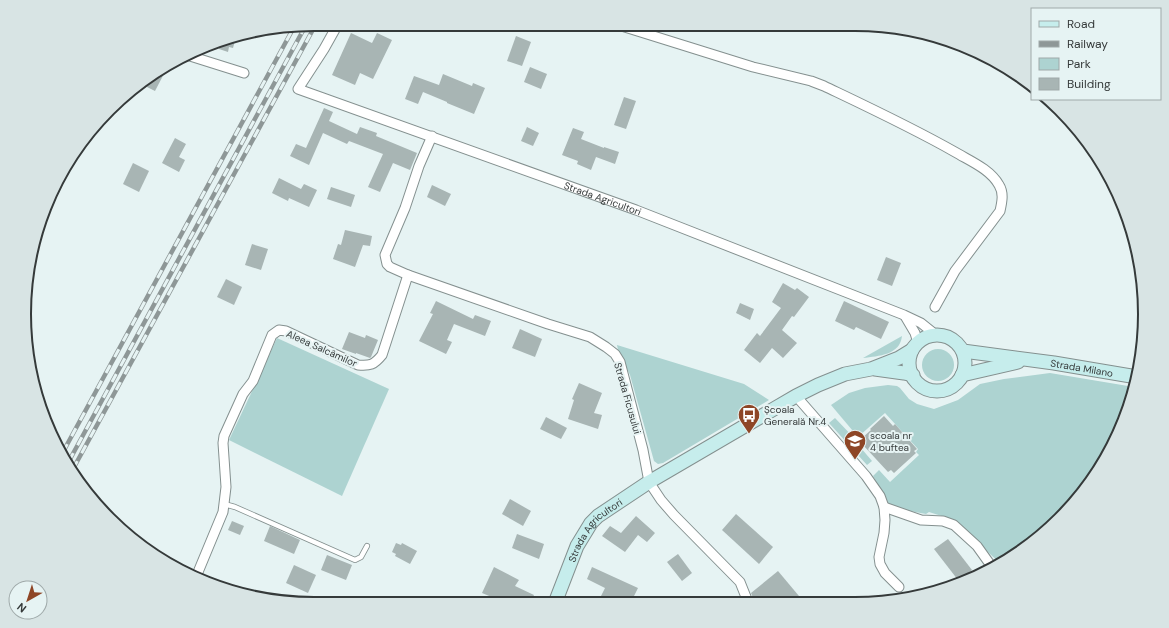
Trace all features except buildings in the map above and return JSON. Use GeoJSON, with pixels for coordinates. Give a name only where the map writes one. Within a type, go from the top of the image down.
{"type":"FeatureCollection","features":[{"type":"Feature","properties":{"kind":"main road"},"geometry":{"type":"LineString","coordinates":[[936,335],[952,339],[963,351],[965,359],[965,367],[962,375],[951,387],[943,390],[927,388],[920,384],[912,375],[910,364],[910,357],[915,346],[926,337],[936,335]]}},
{"type":"Feature","properties":{"kind":"main road","name":"Strada Agricultori"},"geometry":{"type":"LineString","coordinates":[[557,597],[577,546],[591,523],[598,516],[649,482],[796,396],[845,374],[871,369],[899,358],[915,346]]}},
{"type":"Feature","properties":{"kind":"main road","name":"Strada Milano"},"geometry":{"type":"LineString","coordinates":[[963,351],[1054,363],[1131,376]]}},
{"type":"Feature","properties":{"kind":"main road","name":"Strada Milano"},"geometry":{"type":"LineString","coordinates":[[962,375],[1026,360]]}},
{"type":"Feature","properties":{"kind":"main road","name":"Strada Agricultori"},"geometry":{"type":"LineString","coordinates":[[871,369],[912,375]]}},
{"type":"Feature","properties":{"kind":"street","name":"Strada Agricultori"},"geometry":{"type":"LineString","coordinates":[[334,31],[298,89],[636,210],[904,315],[921,323],[936,335]]}},
{"type":"Feature","properties":{"kind":"street"},"geometry":{"type":"LineString","coordinates":[[637,31],[753,67],[811,81],[824,86],[925,134],[990,174],[1000,186],[1002,194],[1000,211],[955,271],[935,307]]}},
{"type":"Feature","properties":{"kind":"street"},"geometry":{"type":"LineString","coordinates":[[195,58],[244,72]]}},
{"type":"Feature","properties":{"kind":"street"},"geometry":{"type":"LineString","coordinates":[[408,275],[390,267],[387,264],[385,255],[405,208],[419,166],[432,136]]}},
{"type":"Feature","properties":{"kind":"street","name":"Strada Ficusului"},"geometry":{"type":"LineString","coordinates":[[408,275],[548,324],[590,337],[614,354],[620,362],[643,450],[649,482],[674,516],[740,582],[746,597]]}},
{"type":"Feature","properties":{"kind":"street","name":"Aleea Salcâmilor"},"geometry":{"type":"LineString","coordinates":[[198,572],[224,504],[226,487],[223,443],[224,436],[243,394],[253,381],[272,335],[279,330],[286,331],[358,365],[368,366],[376,362],[382,355],[408,275]]}},
{"type":"Feature","properties":{"kind":"street"},"geometry":{"type":"LineString","coordinates":[[904,315],[915,333],[915,346]]}},
{"type":"Feature","properties":{"kind":"street"},"geometry":{"type":"LineString","coordinates":[[796,396],[866,476],[880,496],[884,507],[884,533],[879,558],[880,564],[885,573],[899,587]]}},
{"type":"Feature","properties":{"kind":"street"},"geometry":{"type":"LineString","coordinates":[[884,507],[921,520],[943,521],[954,525],[977,546],[989,563]]}},
{"type":"Feature","properties":{"kind":"lane"},"geometry":{"type":"LineString","coordinates":[[224,504],[355,560],[361,557],[367,546]]}},
{"type":"Feature","properties":{"kind":"green space"},"geometry":{"type":"Polygon","coordinates":[[[902,336],[897,347],[893,351],[882,355],[863,358],[902,336]]]}},
{"type":"Feature","properties":{"kind":"green space"},"geometry":{"type":"Polygon","coordinates":[[[277,338],[389,389],[342,496],[229,440],[277,338]]]}},
{"type":"Feature","properties":{"kind":"green space"},"geometry":{"type":"Polygon","coordinates":[[[617,345],[744,384],[769,400],[663,463],[658,464],[654,461],[630,375],[617,345]]]}},
{"type":"Feature","properties":{"kind":"green space"},"geometry":{"type":"Polygon","coordinates":[[[935,349],[941,349],[951,356],[954,365],[953,371],[947,378],[941,381],[935,381],[925,374],[922,368],[922,362],[929,352],[935,349]]]}},
{"type":"Feature","properties":{"kind":"green space"},"geometry":{"type":"Polygon","coordinates":[[[1050,373],[1128,386],[1123,405],[1109,439],[1100,456],[1080,486],[1068,501],[1042,527],[1027,539],[996,559],[951,519],[929,512],[926,514],[894,508],[889,504],[873,476],[879,470],[890,482],[919,455],[916,452],[918,449],[885,413],[858,437],[831,405],[849,393],[865,388],[888,385],[897,386],[909,399],[917,404],[934,409],[958,400],[980,384],[1004,379],[1050,373]]]}},
{"type":"Feature","properties":{"kind":"green space"},"geometry":{"type":"Polygon","coordinates":[[[835,418],[856,440],[855,441],[872,461],[867,465],[829,423],[835,418]]]}},
{"type":"Feature","properties":{"kind":"railway"},"geometry":{"type":"LineString","coordinates":[[75,465],[312,31]]}},
{"type":"Feature","properties":{"kind":"railway"},"geometry":{"type":"LineString","coordinates":[[65,448],[291,32]]}},
{"type":"Feature","properties":{"kind":"railway"},"geometry":{"type":"LineString","coordinates":[[70,458],[302,32]]}},
{"type":"Feature","properties":{"kind":"place","name":"Școala Generală Nr.4"},"geometry":{"type":"Point","coordinates":[749,434]}},
{"type":"Feature","properties":{"kind":"place","name":"scoala nr 4 buftea"},"geometry":{"type":"Point","coordinates":[855,460]}}]}
